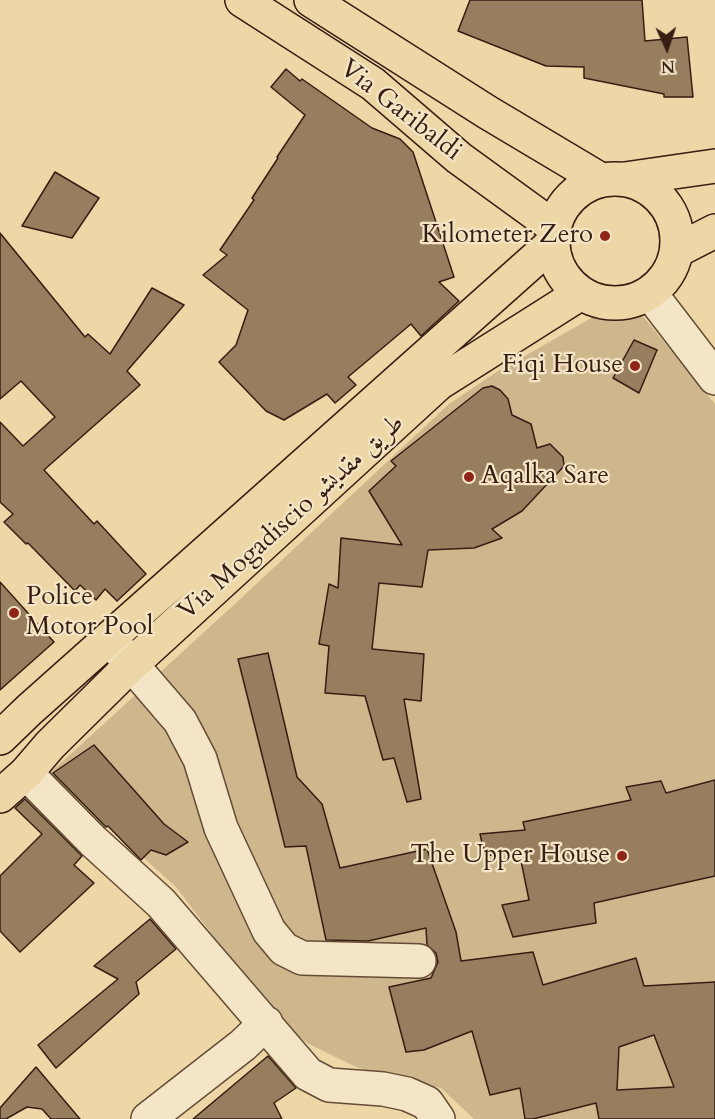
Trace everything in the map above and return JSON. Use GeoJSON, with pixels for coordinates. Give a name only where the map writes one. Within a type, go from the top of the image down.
{"type":"FeatureCollection","features":[{"type":"Feature","properties":{"kind":"main road","name":"Via Garibaldi"},"geometry":{"type":"LineString","coordinates":[[243,0],[373,84],[554,235]]}},
{"type":"Feature","properties":{"kind":"main road","name":"Via Garibaldi"},"geometry":{"type":"LineString","coordinates":[[311,0],[487,112],[612,179]]}},
{"type":"Feature","properties":{"kind":"main road"},"geometry":{"type":"LineString","coordinates":[[612,179],[642,184],[658,195],[671,211],[677,230],[678,250],[673,267],[650,293],[633,301],[615,303],[598,301],[581,293],[566,280],[557,262],[554,235],[561,211],[571,196],[585,186],[612,179],[657,176],[715,166]]}},
{"type":"Feature","properties":{"kind":"main road"},"geometry":{"type":"LineString","coordinates":[[678,250],[715,231]]}},
{"type":"Feature","properties":{"kind":"main road","name":"Via Mogadiscio طريق مقديشو"},"geometry":{"type":"LineString","coordinates":[[0,738],[554,235]]}},
{"type":"Feature","properties":{"kind":"main road","name":"Via Mogadiscio طريق مقديشو"},"geometry":{"type":"LineString","coordinates":[[0,796],[26,773],[50,745],[132,664],[439,383],[581,293]]}},
{"type":"Feature","properties":{"kind":"street"},"geometry":{"type":"LineString","coordinates":[[650,293],[715,378]]}},
{"type":"Feature","properties":{"kind":"street"},"geometry":{"type":"LineString","coordinates":[[109,640],[180,721],[200,759],[226,838],[268,931],[285,950],[302,958],[419,961]]}},
{"type":"Feature","properties":{"kind":"street"},"geometry":{"type":"LineString","coordinates":[[26,773],[93,841],[161,903],[308,1074],[329,1085],[382,1089],[407,1094],[427,1103],[438,1119]]}},
{"type":"Feature","properties":{"kind":"street"},"geometry":{"type":"LineString","coordinates":[[148,1119],[243,1046],[266,1023]]}},
{"type":"Feature","properties":{"kind":"shaded area"},"geometry":{"type":"Polygon","coordinates":[[[641,314],[715,404],[715,1119],[474,1119],[441,1088],[398,1080],[356,1067],[307,1043],[273,1015],[176,887],[50,773],[449,404],[495,373],[593,317],[641,314]]]}},
{"type":"Feature","properties":{"kind":"building"},"geometry":{"type":"Polygon","coordinates":[[[470,0],[642,0],[645,41],[687,37],[693,97],[664,97],[664,94],[584,78],[584,67],[546,66],[458,31],[470,0]]]}},
{"type":"Feature","properties":{"kind":"building"},"geometry":{"type":"Polygon","coordinates":[[[286,69],[300,81],[302,79],[372,128],[400,139],[413,152],[454,277],[439,282],[459,301],[421,336],[411,324],[348,377],[356,385],[335,403],[327,394],[284,420],[266,411],[219,362],[236,345],[248,310],[203,275],[227,255],[220,250],[254,200],[252,198],[305,115],[271,87],[286,69]]]}},
{"type":"Feature","properties":{"kind":"building"},"geometry":{"type":"Polygon","coordinates":[[[55,172],[99,198],[72,238],[22,226],[55,172]]]}},
{"type":"Feature","properties":{"kind":"building"},"geometry":{"type":"Polygon","coordinates":[[[0,233],[85,337],[88,334],[110,354],[152,288],[184,305],[127,371],[140,385],[44,470],[94,524],[97,521],[146,574],[117,601],[105,589],[96,600],[80,585],[75,591],[4,522],[13,514],[0,502],[0,422],[23,446],[55,417],[21,381],[0,399],[0,233]]]}},
{"type":"Feature","properties":{"kind":"building","name":"Fiqi House"},"geometry":{"type":"Polygon","coordinates":[[[634,340],[657,350],[639,393],[613,378],[634,340]]]}},
{"type":"Feature","properties":{"kind":"building"},"geometry":{"type":"Polygon","coordinates":[[[492,386],[500,390],[508,399],[512,415],[531,424],[537,448],[550,444],[563,457],[564,466],[522,511],[492,529],[502,538],[474,548],[428,550],[422,587],[379,583],[372,649],[424,654],[421,701],[404,699],[421,799],[407,802],[394,758],[383,760],[365,696],[325,693],[329,646],[319,644],[329,584],[338,588],[341,538],[402,545],[369,491],[396,466],[391,461],[483,388],[492,386]]]}},
{"type":"Feature","properties":{"kind":"building","name":"Police Motor Pool"},"geometry":{"type":"Polygon","coordinates":[[[0,582],[54,642],[0,690],[0,582]]]}},
{"type":"Feature","properties":{"kind":"building"},"geometry":{"type":"Polygon","coordinates":[[[268,653],[297,777],[322,804],[340,868],[427,849],[456,932],[461,961],[533,952],[543,985],[636,958],[644,986],[715,982],[715,1119],[599,1119],[596,1103],[525,1119],[520,1088],[490,1095],[472,1031],[424,1050],[406,1052],[389,987],[431,978],[438,962],[436,953],[427,945],[426,928],[368,941],[326,940],[306,846],[285,847],[238,659],[268,653]],[[654,1035],[619,1047],[617,1090],[674,1087],[654,1035]]]}},
{"type":"Feature","properties":{"kind":"building"},"geometry":{"type":"Polygon","coordinates":[[[94,745],[164,824],[188,842],[166,855],[151,850],[141,860],[53,773],[94,745]]]}},
{"type":"Feature","properties":{"kind":"building","name":"The Upper House"},"geometry":{"type":"Polygon","coordinates":[[[715,780],[715,876],[594,903],[596,923],[513,937],[502,905],[529,900],[519,851],[485,856],[480,834],[525,830],[523,822],[631,800],[626,787],[661,781],[666,793],[715,780]]]}},
{"type":"Feature","properties":{"kind":"building"},"geometry":{"type":"Polygon","coordinates":[[[25,799],[82,856],[74,865],[94,883],[20,952],[0,931],[0,876],[42,834],[15,808],[25,799]]]}},
{"type":"Feature","properties":{"kind":"building"},"geometry":{"type":"Polygon","coordinates":[[[150,919],[176,949],[136,982],[139,994],[56,1068],[38,1045],[118,979],[94,966],[150,919]]]}},
{"type":"Feature","properties":{"kind":"building"},"geometry":{"type":"Polygon","coordinates":[[[268,1056],[296,1088],[274,1103],[282,1119],[193,1119],[268,1056]]]}},
{"type":"Feature","properties":{"kind":"building"},"geometry":{"type":"Polygon","coordinates":[[[36,1067],[80,1119],[51,1119],[42,1109],[27,1107],[6,1119],[0,1119],[0,1108],[36,1067]]]}},
{"type":"Feature","properties":{"kind":"place","name":"Kilometer Zero"},"geometry":{"type":"Point","coordinates":[605,236]}},
{"type":"Feature","properties":{"kind":"place","name":"Fiqi House"},"geometry":{"type":"Point","coordinates":[635,366]}},
{"type":"Feature","properties":{"kind":"place","name":"Aqalka Sare"},"geometry":{"type":"Point","coordinates":[469,477]}},
{"type":"Feature","properties":{"kind":"place","name":"Police Motor Pool"},"geometry":{"type":"Point","coordinates":[14,613]}},
{"type":"Feature","properties":{"kind":"place","name":"The Upper House"},"geometry":{"type":"Point","coordinates":[622,856]}}]}
